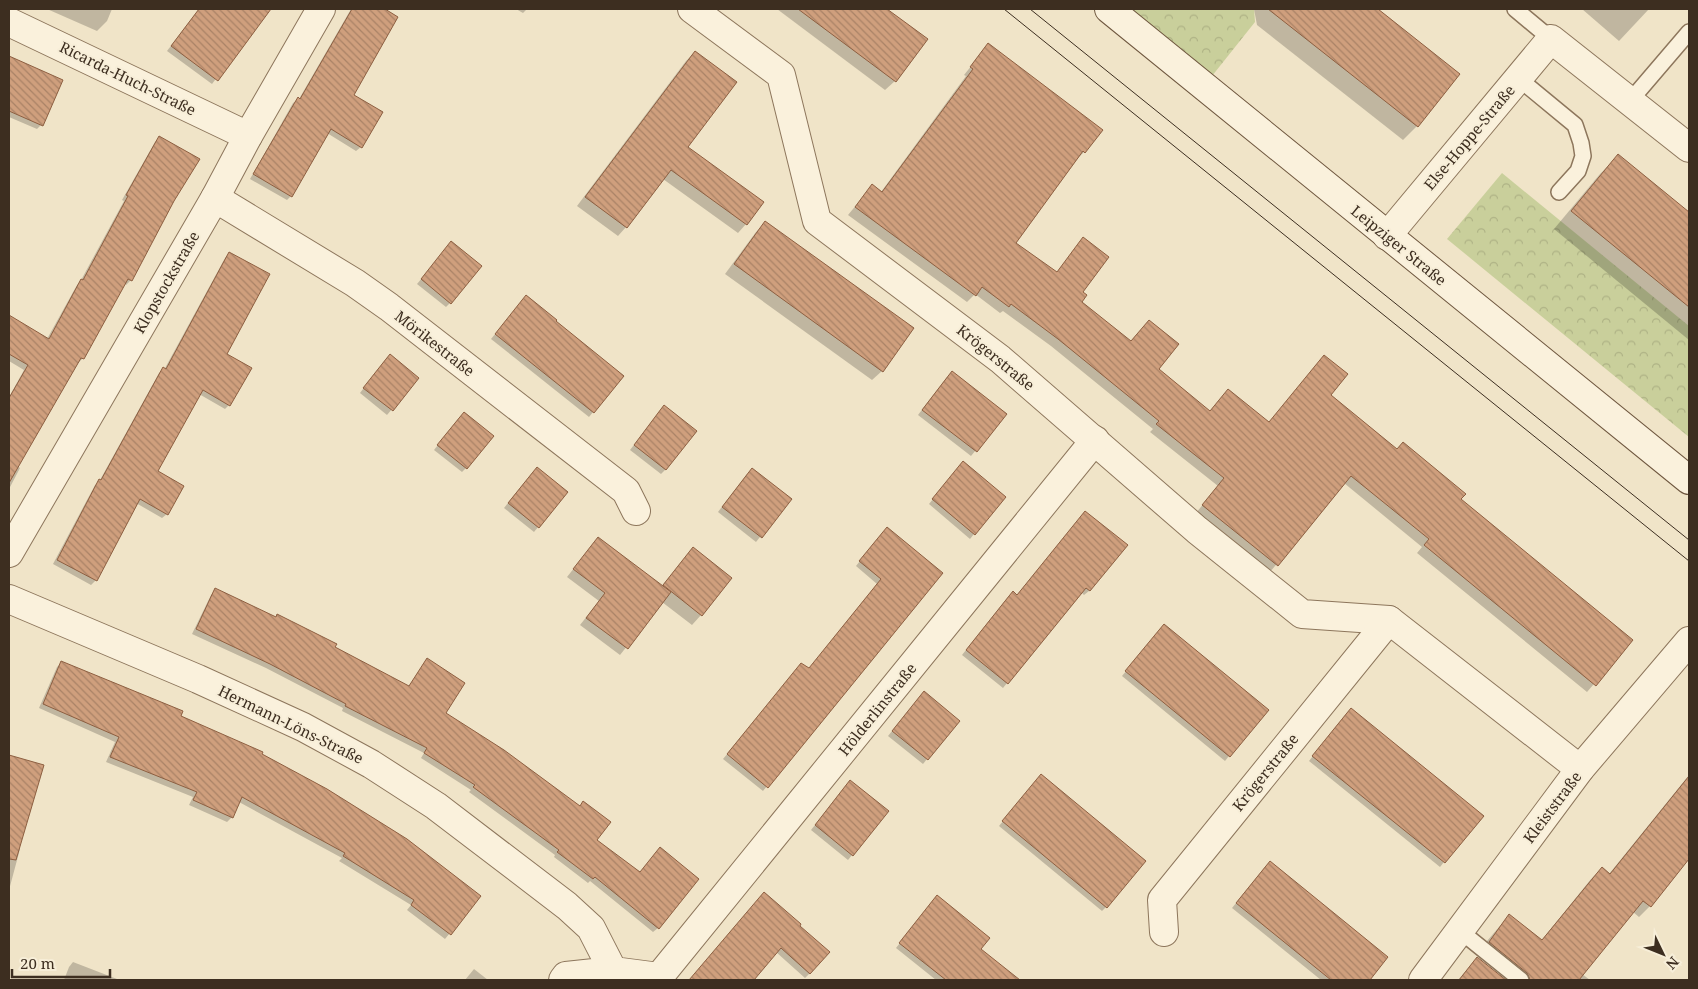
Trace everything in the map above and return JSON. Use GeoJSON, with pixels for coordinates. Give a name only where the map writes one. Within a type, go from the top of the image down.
{"type":"FeatureCollection","features":[{"type":"Feature","properties":{"kind":"street","name":"Klopstockstraße"},"geometry":{"type":"LineString","coordinates":[[9,553],[321,9]]}},
{"type":"Feature","properties":{"kind":"street","name":"Krögerstraße"},"geometry":{"type":"LineString","coordinates":[[692,9],[781,75],[817,221],[1000,359],[1197,530],[1302,614],[1388,620]]}},
{"type":"Feature","properties":{"kind":"street","name":"Leipziger Straße"},"geometry":{"type":"LineString","coordinates":[[1109,9],[1689,480]]}},
{"type":"Feature","properties":{"kind":"street","name":"Ricarda-Huch-Straße"},"geometry":{"type":"LineString","coordinates":[[9,22],[248,136]]}},
{"type":"Feature","properties":{"kind":"street","name":"Else-Hoppe-Straße"},"geometry":{"type":"LineString","coordinates":[[1387,236],[1551,39]]}},
{"type":"Feature","properties":{"kind":"street"},"geometry":{"type":"LineString","coordinates":[[1551,39],[1689,148]]}},
{"type":"Feature","properties":{"kind":"street","name":"Mörikestraße"},"geometry":{"type":"LineString","coordinates":[[214,198],[355,283],[389,307],[626,492],[636,511]]}},
{"type":"Feature","properties":{"kind":"street","name":"Hölderlinstraße"},"geometry":{"type":"LineString","coordinates":[[613,970],[659,978],[1095,440]]}},
{"type":"Feature","properties":{"kind":"street","name":"Hermann-Löns-Straße"},"geometry":{"type":"LineString","coordinates":[[9,599],[198,679],[303,727],[371,764],[436,806],[567,906],[591,928],[613,970]]}},
{"type":"Feature","properties":{"kind":"street","name":"Krögerstraße"},"geometry":{"type":"LineString","coordinates":[[1164,932],[1162,900],[1388,620]]}},
{"type":"Feature","properties":{"kind":"street"},"geometry":{"type":"LineString","coordinates":[[1388,620],[1580,769]]}},
{"type":"Feature","properties":{"kind":"street","name":"Kleiststraße"},"geometry":{"type":"LineString","coordinates":[[1423,980],[1580,769],[1689,641]]}},
{"type":"Feature","properties":{"kind":"street"},"geometry":{"type":"LineString","coordinates":[[563,980],[566,976],[613,970]]}},
{"type":"Feature","properties":{"kind":"lane"},"geometry":{"type":"LineString","coordinates":[[1515,9],[1551,39]]}},
{"type":"Feature","properties":{"kind":"lane"},"geometry":{"type":"LineString","coordinates":[[1630,101],[1689,32]]}},
{"type":"Feature","properties":{"kind":"lane"},"geometry":{"type":"LineString","coordinates":[[1518,78],[1575,125],[1583,156],[1578,171],[1559,192]]}},
{"type":"Feature","properties":{"kind":"lane"},"geometry":{"type":"LineString","coordinates":[[1459,930],[1522,980]]}},
{"type":"Feature","properties":{"kind":"green space"},"geometry":{"type":"Polygon","coordinates":[[[1131,9],[1254,9],[1255,22],[1212,76],[1131,9]]]}},
{"type":"Feature","properties":{"kind":"green space"},"geometry":{"type":"Polygon","coordinates":[[[1502,173],[1689,326],[1689,437],[1447,239],[1502,173]]]}},
{"type":"Feature","properties":{"kind":"building"},"geometry":{"type":"Polygon","coordinates":[[[199,9],[271,9],[218,81],[171,46],[199,9]]]}},
{"type":"Feature","properties":{"kind":"building"},"geometry":{"type":"Polygon","coordinates":[[[352,9],[385,9],[398,17],[354,95],[383,112],[362,148],[331,129],[292,197],[253,174],[298,97],[300,99],[352,9]]]}},
{"type":"Feature","properties":{"kind":"building"},"geometry":{"type":"Polygon","coordinates":[[[798,9],[887,9],[928,39],[896,82],[798,9]]]}},
{"type":"Feature","properties":{"kind":"building"},"geometry":{"type":"Polygon","coordinates":[[[1268,9],[1378,9],[1460,74],[1418,127],[1268,9]]]}},
{"type":"Feature","properties":{"kind":"building"},"geometry":{"type":"Polygon","coordinates":[[[988,43],[1103,130],[1085,153],[1083,151],[1016,243],[1057,272],[1083,237],[1109,257],[1083,292],[1087,295],[1082,302],[1131,341],[1149,320],[1179,344],[1159,369],[1210,411],[1228,389],[1269,422],[1324,355],[1348,374],[1331,395],[1397,449],[1403,442],[1466,494],[1461,499],[1633,640],[1596,686],[1424,545],[1429,539],[1351,476],[1278,566],[1202,505],[1224,478],[1156,424],[1159,421],[1058,339],[1011,304],[1009,307],[982,287],[976,296],[855,207],[872,184],[882,192],[973,69],[970,67],[988,43]]]}},
{"type":"Feature","properties":{"kind":"building"},"geometry":{"type":"Polygon","coordinates":[[[695,51],[737,82],[688,147],[764,202],[747,225],[671,170],[627,228],[585,197],[695,51]]]}},
{"type":"Feature","properties":{"kind":"building"},"geometry":{"type":"Polygon","coordinates":[[[9,56],[63,80],[43,126],[9,111],[9,56]]]}},
{"type":"Feature","properties":{"kind":"building"},"geometry":{"type":"Polygon","coordinates":[[[159,136],[200,159],[174,201],[132,281],[128,279],[84,359],[81,358],[9,483],[9,398],[28,365],[9,354],[9,315],[49,339],[81,279],[83,280],[128,196],[126,195],[159,136]]]}},
{"type":"Feature","properties":{"kind":"building"},"geometry":{"type":"Polygon","coordinates":[[[1618,154],[1689,212],[1689,307],[1571,211],[1618,154]]]}},
{"type":"Feature","properties":{"kind":"building"},"geometry":{"type":"Polygon","coordinates":[[[765,221],[914,328],[883,372],[734,264],[765,221]]]}},
{"type":"Feature","properties":{"kind":"building"},"geometry":{"type":"Polygon","coordinates":[[[451,241],[482,266],[451,304],[421,279],[451,241]]]}},
{"type":"Feature","properties":{"kind":"building"},"geometry":{"type":"Polygon","coordinates":[[[229,252],[270,274],[227,354],[252,368],[230,406],[203,390],[158,471],[184,486],[168,515],[140,499],[97,581],[57,560],[99,479],[101,480],[163,367],[166,369],[229,252]]]}},
{"type":"Feature","properties":{"kind":"building"},"geometry":{"type":"Polygon","coordinates":[[[526,295],[624,376],[594,413],[495,334],[526,295]]]}},
{"type":"Feature","properties":{"kind":"building"},"geometry":{"type":"Polygon","coordinates":[[[390,354],[419,378],[393,411],[363,388],[390,354]]]}},
{"type":"Feature","properties":{"kind":"building"},"geometry":{"type":"Polygon","coordinates":[[[952,371],[1007,414],[977,452],[922,410],[952,371]]]}},
{"type":"Feature","properties":{"kind":"building"},"geometry":{"type":"Polygon","coordinates":[[[664,405],[697,431],[666,470],[634,445],[664,405]]]}},
{"type":"Feature","properties":{"kind":"building"},"geometry":{"type":"Polygon","coordinates":[[[464,412],[494,436],[467,469],[437,445],[464,412]]]}},
{"type":"Feature","properties":{"kind":"building"},"geometry":{"type":"Polygon","coordinates":[[[963,461],[1006,497],[975,535],[932,499],[963,461]]]}},
{"type":"Feature","properties":{"kind":"building"},"geometry":{"type":"Polygon","coordinates":[[[537,467],[568,492],[539,528],[508,503],[537,467]]]}},
{"type":"Feature","properties":{"kind":"building"},"geometry":{"type":"Polygon","coordinates":[[[752,468],[792,499],[762,538],[722,507],[752,468]]]}},
{"type":"Feature","properties":{"kind":"building"},"geometry":{"type":"Polygon","coordinates":[[[1085,511],[1128,545],[1090,591],[1086,588],[1008,684],[966,650],[1013,591],[1017,595],[1085,511]]]}},
{"type":"Feature","properties":{"kind":"building"},"geometry":{"type":"Polygon","coordinates":[[[887,527],[943,573],[768,788],[727,754],[801,663],[809,668],[881,579],[859,561],[887,527]]]}},
{"type":"Feature","properties":{"kind":"building"},"geometry":{"type":"Polygon","coordinates":[[[598,537],[671,592],[628,649],[586,618],[605,593],[573,569],[598,537]]]}},
{"type":"Feature","properties":{"kind":"building"},"geometry":{"type":"Polygon","coordinates":[[[693,547],[732,578],[702,616],[663,585],[693,547]]]}},
{"type":"Feature","properties":{"kind":"building"},"geometry":{"type":"Polygon","coordinates":[[[215,588],[276,617],[277,614],[337,644],[335,647],[409,686],[427,658],[465,683],[446,713],[504,750],[580,806],[583,801],[611,822],[597,840],[640,872],[660,847],[699,879],[659,929],[595,877],[593,879],[557,852],[559,850],[473,787],[475,785],[424,753],[427,748],[345,706],[346,704],[270,664],[196,629],[215,588]]]}},
{"type":"Feature","properties":{"kind":"building"},"geometry":{"type":"Polygon","coordinates":[[[1164,624],[1269,710],[1230,757],[1125,671],[1164,624]]]}},
{"type":"Feature","properties":{"kind":"building"},"geometry":{"type":"Polygon","coordinates":[[[61,661],[183,711],[181,716],[263,752],[262,754],[327,789],[407,839],[481,896],[451,935],[411,905],[414,900],[343,856],[345,853],[242,797],[233,818],[193,800],[197,792],[110,757],[119,737],[43,704],[61,661]]]}},
{"type":"Feature","properties":{"kind":"building"},"geometry":{"type":"Polygon","coordinates":[[[924,691],[960,721],[928,760],[892,731],[924,691]]]}},
{"type":"Feature","properties":{"kind":"building"},"geometry":{"type":"Polygon","coordinates":[[[1351,708],[1484,816],[1445,863],[1312,756],[1351,708]]]}},
{"type":"Feature","properties":{"kind":"building"},"geometry":{"type":"Polygon","coordinates":[[[9,755],[44,765],[16,860],[9,859],[9,755]]]}},
{"type":"Feature","properties":{"kind":"building"},"geometry":{"type":"Polygon","coordinates":[[[1041,774],[1146,861],[1107,908],[1002,821],[1041,774]]]}},
{"type":"Feature","properties":{"kind":"building"},"geometry":{"type":"Polygon","coordinates":[[[1689,776],[1689,859],[1651,907],[1643,901],[1579,980],[1530,980],[1527,973],[1489,942],[1509,914],[1542,940],[1602,867],[1610,874],[1689,776]]]}},
{"type":"Feature","properties":{"kind":"building"},"geometry":{"type":"Polygon","coordinates":[[[850,780],[889,811],[853,856],[815,825],[850,780]]]}},
{"type":"Feature","properties":{"kind":"building"},"geometry":{"type":"Polygon","coordinates":[[[1270,861],[1388,957],[1370,980],[1331,980],[1236,903],[1270,861]]]}},
{"type":"Feature","properties":{"kind":"building"},"geometry":{"type":"Polygon","coordinates":[[[764,892],[830,952],[810,974],[781,948],[754,980],[689,980],[764,892]]]}},
{"type":"Feature","properties":{"kind":"building"},"geometry":{"type":"Polygon","coordinates":[[[937,895],[990,938],[981,949],[1020,980],[946,980],[899,943],[937,895]]]}},
{"type":"Feature","properties":{"kind":"building"},"geometry":{"type":"Polygon","coordinates":[[[1477,957],[1506,980],[1459,980],[1477,957]]]}},
{"type":"Feature","properties":{"kind":"tram line"},"geometry":{"type":"LineString","coordinates":[[1004,9],[1689,561]]}},
{"type":"Feature","properties":{"kind":"tram line"},"geometry":{"type":"LineString","coordinates":[[1030,9],[1689,540]]}}]}
